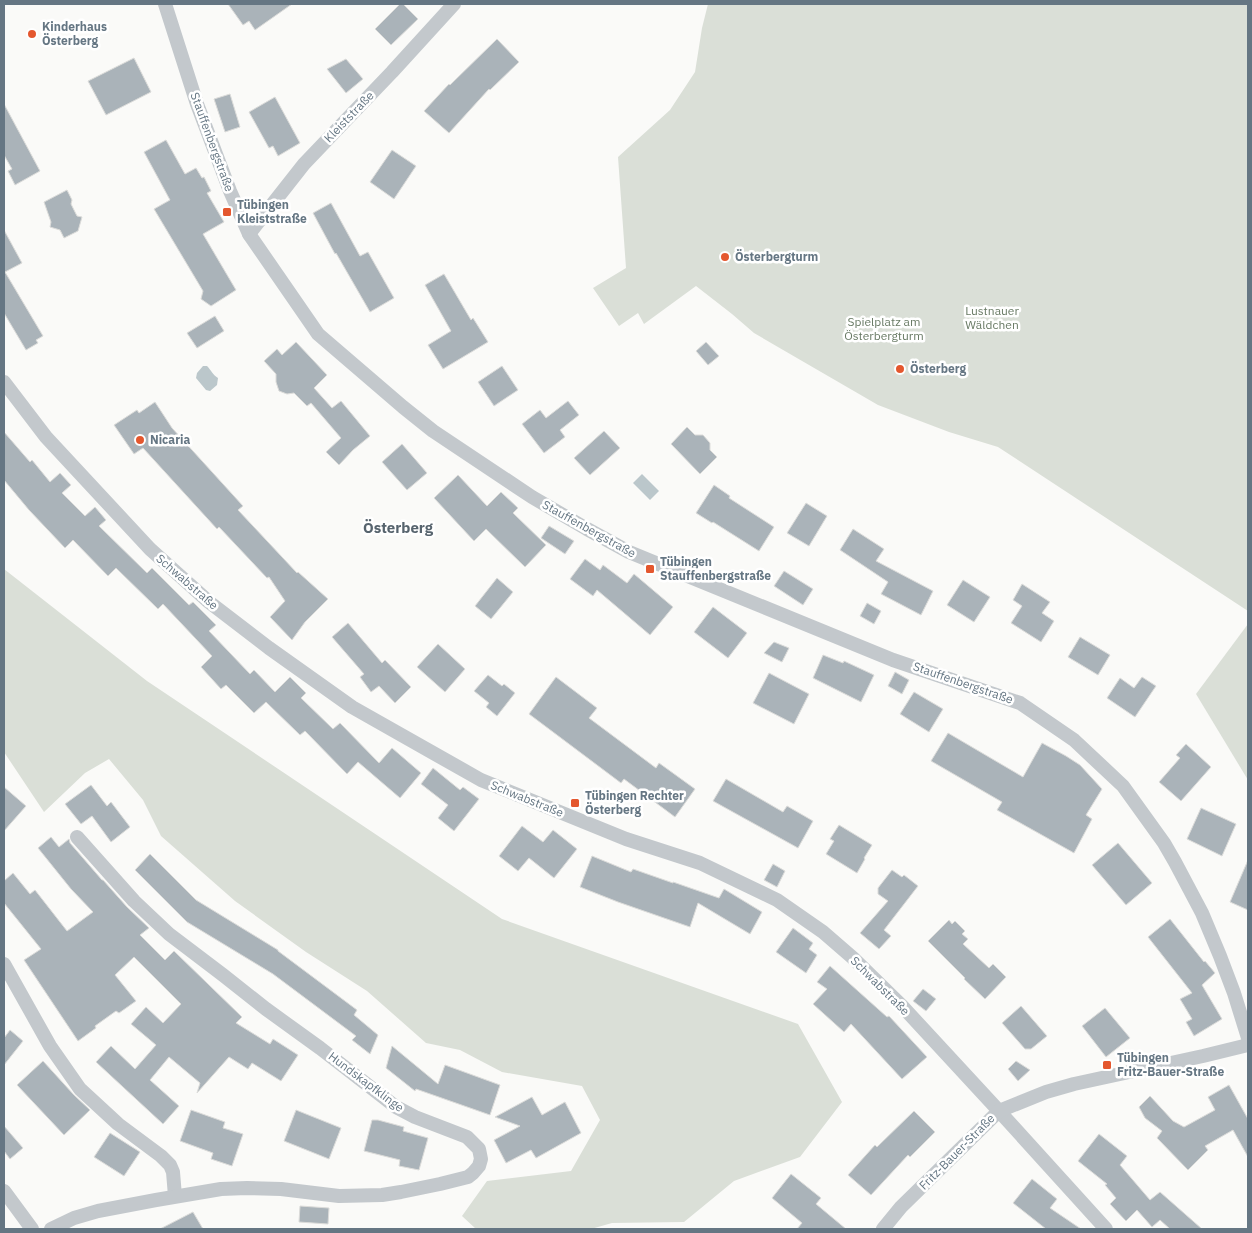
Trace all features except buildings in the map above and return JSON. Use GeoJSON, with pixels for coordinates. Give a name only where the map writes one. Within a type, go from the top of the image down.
{"type":"FeatureCollection","features":[{"type":"Feature","properties":{"kind":"street","name":"Stauffenbergstraße"},"geometry":{"type":"LineString","coordinates":[[165,4],[197,104],[248,234],[318,334],[403,407],[433,430],[532,497],[586,529],[645,559],[892,660],[1020,703],[1074,740],[1123,786],[1176,862],[1202,913],[1220,956],[1248,1038]]}},
{"type":"Feature","properties":{"kind":"street","name":"Kleiststraße"},"geometry":{"type":"LineString","coordinates":[[248,234],[304,164],[454,4]]}},
{"type":"Feature","properties":{"kind":"street","name":"Schwabstraße"},"geometry":{"type":"LineString","coordinates":[[4,382],[46,437],[150,549],[208,602],[352,707],[482,780],[626,839],[700,863],[777,900],[823,932],[891,995],[1106,1229]]}},
{"type":"Feature","properties":{"kind":"street","name":"Hundskapfklinge"},"geometry":{"type":"LineString","coordinates":[[51,1229],[74,1218],[98,1211],[221,1189],[282,1189],[339,1196],[382,1195],[468,1177],[479,1166],[481,1159],[479,1148],[467,1138],[415,1117],[396,1107],[340,1063],[266,1010],[169,934],[117,884],[77,837]]}},
{"type":"Feature","properties":{"kind":"street"},"geometry":{"type":"LineString","coordinates":[[4,964],[50,1046],[80,1089],[118,1124],[162,1156],[170,1165],[173,1172],[175,1196]]}},
{"type":"Feature","properties":{"kind":"street","name":"Fritz-Bauer-Straße"},"geometry":{"type":"LineString","coordinates":[[883,1229],[902,1207],[999,1111],[1065,1086],[1248,1045]]}},
{"type":"Feature","properties":{"kind":"street"},"geometry":{"type":"LineString","coordinates":[[4,1191],[32,1229]]}},
{"type":"Feature","properties":{"kind":"green space","name":"Lustnauer Wäldchen"},"geometry":{"type":"Polygon","coordinates":[[[708,4],[1248,4],[1248,611],[998,447],[949,432],[878,405],[754,333],[696,286],[644,324],[638,313],[619,326],[593,288],[626,268],[618,157],[670,110],[695,72],[708,4]]]}},
{"type":"Feature","properties":{"kind":"green space"},"geometry":{"type":"Polygon","coordinates":[[[4,569],[147,681],[502,919],[798,1024],[842,1102],[800,1157],[734,1181],[684,1222],[612,1223],[591,1229],[476,1229],[462,1216],[487,1181],[571,1171],[600,1120],[582,1086],[502,1072],[460,1050],[426,1043],[367,991],[306,952],[235,901],[161,836],[143,800],[109,759],[85,773],[44,812],[4,752],[4,569]]]}},
{"type":"Feature","properties":{"kind":"green space"},"geometry":{"type":"Polygon","coordinates":[[[1248,624],[1248,780],[1196,694],[1248,624]]]}},
{"type":"Feature","properties":{"kind":"shaded area"},"geometry":{"type":"Polygon","coordinates":[[[203,366],[207,366],[218,378],[217,385],[210,391],[206,390],[196,378],[197,373],[203,366]]]}},
{"type":"Feature","properties":{"kind":"shaded area"},"geometry":{"type":"Polygon","coordinates":[[[642,474],[659,491],[650,500],[633,483],[642,474]]]}},
{"type":"Feature","properties":{"kind":"place","name":"Kinderhaus Österberg"},"geometry":{"type":"Point","coordinates":[32,34]}},
{"type":"Feature","properties":{"kind":"place","name":"Tübingen Kleiststraße"},"geometry":{"type":"Point","coordinates":[227,212]}},
{"type":"Feature","properties":{"kind":"place","name":"Österbergturm"},"geometry":{"type":"Point","coordinates":[725,257]}},
{"type":"Feature","properties":{"kind":"place","name":"Österberg"},"geometry":{"type":"Point","coordinates":[900,369]}},
{"type":"Feature","properties":{"kind":"place","name":"Nicaria"},"geometry":{"type":"Point","coordinates":[140,440]}},
{"type":"Feature","properties":{"kind":"place","name":"Tübingen Stauffenbergstraße"},"geometry":{"type":"Point","coordinates":[650,569]}},
{"type":"Feature","properties":{"kind":"place","name":"Tübingen Rechter Österberg"},"geometry":{"type":"Point","coordinates":[575,803]}},
{"type":"Feature","properties":{"kind":"place","name":"Tübingen Fritz-Bauer-Straße"},"geometry":{"type":"Point","coordinates":[1107,1065]}},
{"type":"Feature","properties":{"kind":"district","name":"Österberg"},"geometry":{"type":"Point","coordinates":[398,528]}},
{"type":"Feature","properties":{"kind":"park label","name":"Spielplatz am Österbergturm"},"geometry":{"type":"Point","coordinates":[884,329]}}]}
